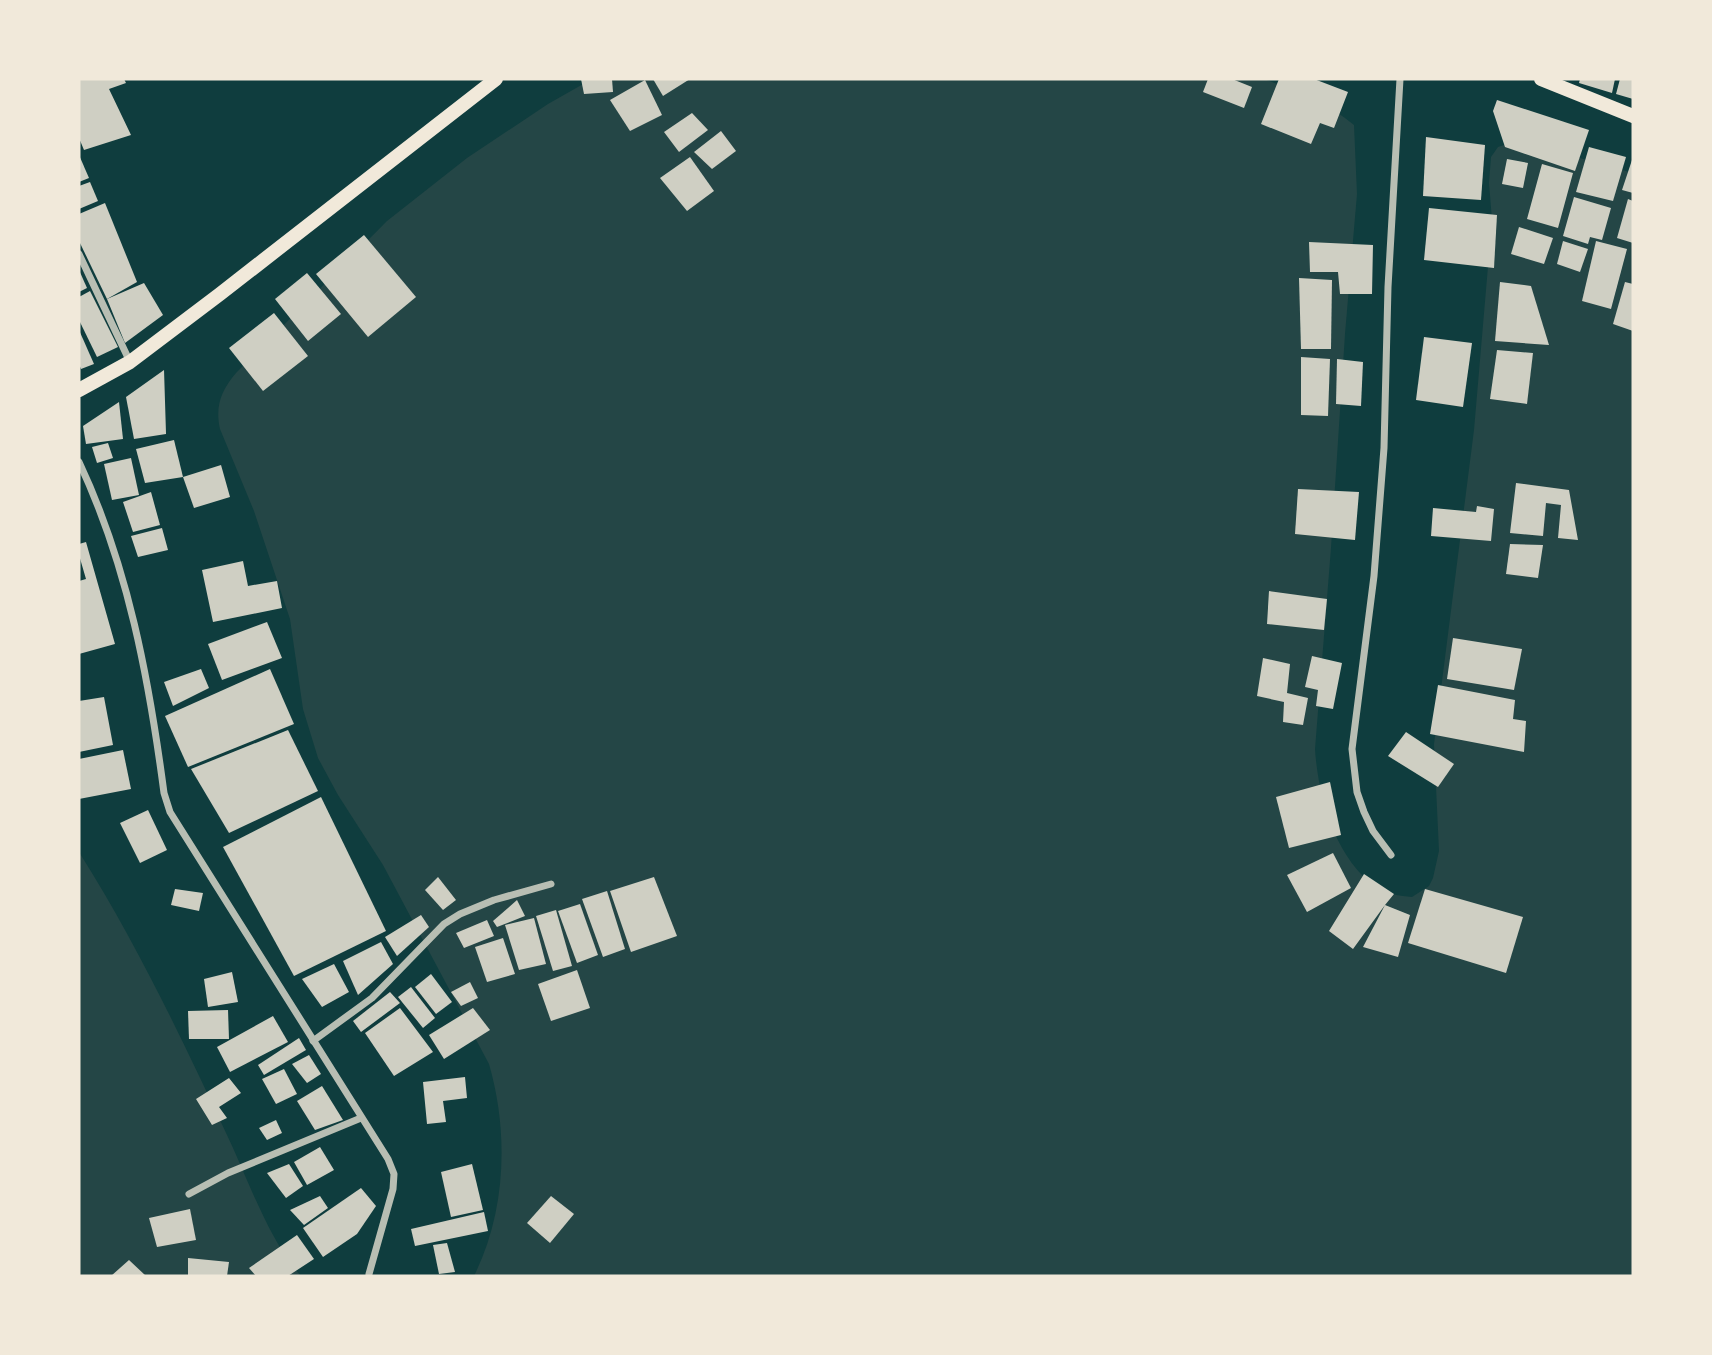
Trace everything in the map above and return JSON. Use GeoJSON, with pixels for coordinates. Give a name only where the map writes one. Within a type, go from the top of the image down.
{"type":"FeatureCollection","features":[{"type":"Feature","properties":{"kind":"main road"},"geometry":{"type":"LineString","coordinates":[[79,390],[130,362],[496,79]]}},
{"type":"Feature","properties":{"kind":"main road"},"geometry":{"type":"LineString","coordinates":[[1541,79],[1633,116]]}},
{"type":"Feature","properties":{"kind":"street"},"geometry":{"type":"LineString","coordinates":[[1391,855],[1373,831],[1356,792],[1352,749],[1374,576],[1384,449],[1388,287],[1400,79]]}},
{"type":"Feature","properties":{"kind":"street"},"geometry":{"type":"LineString","coordinates":[[79,254],[130,362]]}},
{"type":"Feature","properties":{"kind":"street"},"geometry":{"type":"LineString","coordinates":[[79,462],[113,547],[139,637],[164,793],[170,812],[388,1159],[394,1174],[393,1189],[369,1274]]}},
{"type":"Feature","properties":{"kind":"street"},"geometry":{"type":"LineString","coordinates":[[313,1041],[372,998],[444,924],[494,900],[551,884]]}},
{"type":"Feature","properties":{"kind":"street"},"geometry":{"type":"LineString","coordinates":[[189,1194],[228,1173],[361,1118]]}},
{"type":"Feature","properties":{"kind":"shaded area"},"geometry":{"type":"Polygon","coordinates":[[[592,79],[1264,79],[1322,104],[1354,125],[1357,194],[1315,749],[1325,806],[1339,843],[1350,860],[1376,887],[1393,894],[1412,897],[1429,886],[1439,851],[1434,744],[1474,430],[1492,220],[1489,183],[1491,157],[1498,147],[1507,144],[1562,153],[1633,173],[1633,1276],[474,1276],[493,1226],[501,1172],[500,1117],[489,1064],[383,865],[338,795],[318,758],[303,709],[290,619],[254,511],[220,429],[219,406],[226,386],[236,373],[387,221],[467,158],[548,104],[592,79]]]}},
{"type":"Feature","properties":{"kind":"shaded area"},"geometry":{"type":"Polygon","coordinates":[[[79,852],[158,991],[269,1228],[301,1276],[79,1276],[79,852]]]}},
{"type":"Feature","properties":{"kind":"building"},"geometry":{"type":"Polygon","coordinates":[[[79,79],[124,79],[126,83],[109,89],[131,135],[84,150],[79,138],[79,79]]]}},
{"type":"Feature","properties":{"kind":"building"},"geometry":{"type":"Polygon","coordinates":[[[581,79],[612,79],[613,92],[584,94],[581,79]]]}},
{"type":"Feature","properties":{"kind":"building"},"geometry":{"type":"Polygon","coordinates":[[[653,79],[690,79],[663,96],[653,79]]]}},
{"type":"Feature","properties":{"kind":"building"},"geometry":{"type":"Polygon","coordinates":[[[1208,79],[1232,79],[1252,87],[1244,108],[1203,92],[1208,79]]]}},
{"type":"Feature","properties":{"kind":"building"},"geometry":{"type":"Polygon","coordinates":[[[1279,79],[1314,79],[1348,92],[1334,128],[1320,123],[1311,144],[1261,124],[1279,79]]]}},
{"type":"Feature","properties":{"kind":"building"},"geometry":{"type":"Polygon","coordinates":[[[1580,79],[1615,79],[1612,93],[1579,83],[1580,79]]]}},
{"type":"Feature","properties":{"kind":"building"},"geometry":{"type":"Polygon","coordinates":[[[1620,79],[1633,80],[1633,99],[1616,94],[1620,79]]]}},
{"type":"Feature","properties":{"kind":"building"},"geometry":{"type":"Polygon","coordinates":[[[645,80],[662,115],[630,131],[610,100],[645,80]]]}},
{"type":"Feature","properties":{"kind":"building"},"geometry":{"type":"Polygon","coordinates":[[[1497,100],[1589,130],[1575,171],[1505,147],[1493,111],[1497,100]]]}},
{"type":"Feature","properties":{"kind":"building"},"geometry":{"type":"Polygon","coordinates":[[[692,113],[708,130],[679,152],[664,132],[692,113]]]}},
{"type":"Feature","properties":{"kind":"building"},"geometry":{"type":"Polygon","coordinates":[[[721,131],[736,151],[712,169],[694,152],[721,131]]]}},
{"type":"Feature","properties":{"kind":"building"},"geometry":{"type":"Polygon","coordinates":[[[1426,137],[1485,145],[1481,200],[1423,196],[1426,137]]]}},
{"type":"Feature","properties":{"kind":"building"},"geometry":{"type":"Polygon","coordinates":[[[1589,147],[1626,157],[1613,201],[1576,192],[1589,147]]]}},
{"type":"Feature","properties":{"kind":"building"},"geometry":{"type":"Polygon","coordinates":[[[79,155],[89,178],[79,182],[79,155]]]}},
{"type":"Feature","properties":{"kind":"building"},"geometry":{"type":"Polygon","coordinates":[[[690,157],[714,191],[687,211],[660,178],[690,157]]]}},
{"type":"Feature","properties":{"kind":"building"},"geometry":{"type":"Polygon","coordinates":[[[1633,157],[1633,193],[1622,190],[1633,157]]]}},
{"type":"Feature","properties":{"kind":"building"},"geometry":{"type":"Polygon","coordinates":[[[1507,159],[1528,163],[1523,188],[1502,184],[1507,159]]]}},
{"type":"Feature","properties":{"kind":"building"},"geometry":{"type":"Polygon","coordinates":[[[1542,164],[1573,173],[1558,228],[1527,219],[1542,164]]]}},
{"type":"Feature","properties":{"kind":"building"},"geometry":{"type":"Polygon","coordinates":[[[90,182],[98,201],[79,209],[79,186],[90,182]]]}},
{"type":"Feature","properties":{"kind":"building"},"geometry":{"type":"Polygon","coordinates":[[[1574,197],[1611,208],[1602,240],[1590,237],[1588,244],[1563,236],[1574,197]]]}},
{"type":"Feature","properties":{"kind":"building"},"geometry":{"type":"Polygon","coordinates":[[[1628,199],[1633,201],[1633,243],[1617,238],[1628,199]]]}},
{"type":"Feature","properties":{"kind":"building"},"geometry":{"type":"Polygon","coordinates":[[[105,203],[137,282],[107,299],[79,241],[79,214],[105,203]]]}},
{"type":"Feature","properties":{"kind":"building"},"geometry":{"type":"Polygon","coordinates":[[[1429,208],[1497,215],[1494,268],[1424,260],[1429,208]]]}},
{"type":"Feature","properties":{"kind":"building"},"geometry":{"type":"Polygon","coordinates":[[[1519,227],[1553,238],[1544,264],[1511,254],[1519,227]]]}},
{"type":"Feature","properties":{"kind":"building"},"geometry":{"type":"Polygon","coordinates":[[[364,235],[416,297],[368,337],[316,274],[364,235]]]}},
{"type":"Feature","properties":{"kind":"building"},"geometry":{"type":"Polygon","coordinates":[[[1563,241],[1588,249],[1580,272],[1557,264],[1563,241]]]}},
{"type":"Feature","properties":{"kind":"building"},"geometry":{"type":"Polygon","coordinates":[[[1596,241],[1627,249],[1611,309],[1582,301],[1596,241]]]}},
{"type":"Feature","properties":{"kind":"building"},"geometry":{"type":"Polygon","coordinates":[[[1309,242],[1373,245],[1372,294],[1340,294],[1338,272],[1310,272],[1309,242]]]}},
{"type":"Feature","properties":{"kind":"building"},"geometry":{"type":"Polygon","coordinates":[[[79,270],[87,288],[79,292],[79,270]]]}},
{"type":"Feature","properties":{"kind":"building"},"geometry":{"type":"Polygon","coordinates":[[[307,273],[341,314],[308,341],[275,299],[307,273]]]}},
{"type":"Feature","properties":{"kind":"building"},"geometry":{"type":"Polygon","coordinates":[[[1299,278],[1332,280],[1331,349],[1301,349],[1299,278]]]}},
{"type":"Feature","properties":{"kind":"building"},"geometry":{"type":"Polygon","coordinates":[[[1500,282],[1531,286],[1549,345],[1495,341],[1500,282]]]}},
{"type":"Feature","properties":{"kind":"building"},"geometry":{"type":"Polygon","coordinates":[[[1625,282],[1633,284],[1633,331],[1613,324],[1625,282]]]}},
{"type":"Feature","properties":{"kind":"building"},"geometry":{"type":"Polygon","coordinates":[[[144,283],[163,315],[125,343],[107,299],[144,283]]]}},
{"type":"Feature","properties":{"kind":"building"},"geometry":{"type":"Polygon","coordinates":[[[90,291],[118,347],[97,357],[79,320],[79,297],[90,291]]]}},
{"type":"Feature","properties":{"kind":"building"},"geometry":{"type":"Polygon","coordinates":[[[274,313],[308,356],[263,391],[229,348],[274,313]]]}},
{"type":"Feature","properties":{"kind":"building"},"geometry":{"type":"Polygon","coordinates":[[[79,330],[94,364],[81,369],[79,364],[79,330]]]}},
{"type":"Feature","properties":{"kind":"building"},"geometry":{"type":"Polygon","coordinates":[[[1424,337],[1472,343],[1463,407],[1416,400],[1424,337]]]}},
{"type":"Feature","properties":{"kind":"building"},"geometry":{"type":"Polygon","coordinates":[[[1497,350],[1533,353],[1527,404],[1490,399],[1497,350]]]}},
{"type":"Feature","properties":{"kind":"building"},"geometry":{"type":"Polygon","coordinates":[[[1301,357],[1330,359],[1328,416],[1301,415],[1301,357]]]}},
{"type":"Feature","properties":{"kind":"building"},"geometry":{"type":"Polygon","coordinates":[[[1337,359],[1363,362],[1361,406],[1336,404],[1337,359]]]}},
{"type":"Feature","properties":{"kind":"building"},"geometry":{"type":"Polygon","coordinates":[[[164,370],[166,434],[134,439],[126,397],[164,370]]]}},
{"type":"Feature","properties":{"kind":"building"},"geometry":{"type":"Polygon","coordinates":[[[119,402],[123,439],[86,444],[83,426],[119,402]]]}},
{"type":"Feature","properties":{"kind":"building"},"geometry":{"type":"Polygon","coordinates":[[[174,440],[183,477],[145,483],[136,449],[174,440]]]}},
{"type":"Feature","properties":{"kind":"building"},"geometry":{"type":"Polygon","coordinates":[[[108,443],[113,458],[97,463],[92,447],[108,443]]]}},
{"type":"Feature","properties":{"kind":"building"},"geometry":{"type":"Polygon","coordinates":[[[131,458],[139,495],[112,500],[104,464],[131,458]]]}},
{"type":"Feature","properties":{"kind":"building"},"geometry":{"type":"Polygon","coordinates":[[[221,465],[230,497],[194,508],[183,477],[221,465]]]}},
{"type":"Feature","properties":{"kind":"building"},"geometry":{"type":"Polygon","coordinates":[[[1516,483],[1569,490],[1578,540],[1558,538],[1561,505],[1546,503],[1543,536],[1510,533],[1516,483]]]}},
{"type":"Feature","properties":{"kind":"building"},"geometry":{"type":"Polygon","coordinates":[[[1298,489],[1359,492],[1355,540],[1295,534],[1298,489]]]}},
{"type":"Feature","properties":{"kind":"building"},"geometry":{"type":"Polygon","coordinates":[[[151,492],[160,525],[133,532],[123,502],[151,492]]]}},
{"type":"Feature","properties":{"kind":"building"},"geometry":{"type":"Polygon","coordinates":[[[1477,506],[1494,509],[1491,541],[1431,536],[1433,508],[1476,512],[1477,506]]]}},
{"type":"Feature","properties":{"kind":"building"},"geometry":{"type":"Polygon","coordinates":[[[162,528],[168,550],[138,557],[131,536],[162,528]]]}},
{"type":"Feature","properties":{"kind":"building"},"geometry":{"type":"Polygon","coordinates":[[[86,542],[115,644],[79,654],[79,581],[86,579],[79,555],[79,544],[86,542]]]}},
{"type":"Feature","properties":{"kind":"building"},"geometry":{"type":"Polygon","coordinates":[[[1510,544],[1543,545],[1538,578],[1506,574],[1510,544]]]}},
{"type":"Feature","properties":{"kind":"building"},"geometry":{"type":"Polygon","coordinates":[[[243,561],[248,586],[277,581],[282,608],[213,622],[202,570],[243,561]]]}},
{"type":"Feature","properties":{"kind":"building"},"geometry":{"type":"Polygon","coordinates":[[[1269,591],[1327,599],[1324,630],[1267,624],[1269,591]]]}},
{"type":"Feature","properties":{"kind":"building"},"geometry":{"type":"Polygon","coordinates":[[[267,622],[282,658],[222,680],[208,644],[267,622]]]}},
{"type":"Feature","properties":{"kind":"building"},"geometry":{"type":"Polygon","coordinates":[[[1453,638],[1522,649],[1514,690],[1447,679],[1453,638]]]}},
{"type":"Feature","properties":{"kind":"building"},"geometry":{"type":"Polygon","coordinates":[[[1312,656],[1342,663],[1333,709],[1316,706],[1318,690],[1305,687],[1312,656]]]}},
{"type":"Feature","properties":{"kind":"building"},"geometry":{"type":"Polygon","coordinates":[[[1263,658],[1290,664],[1287,693],[1308,698],[1303,725],[1283,722],[1284,702],[1257,696],[1263,658]]]}},
{"type":"Feature","properties":{"kind":"building"},"geometry":{"type":"Polygon","coordinates":[[[201,669],[209,688],[173,706],[164,682],[201,669]]]}},
{"type":"Feature","properties":{"kind":"building"},"geometry":{"type":"Polygon","coordinates":[[[270,669],[294,724],[188,767],[165,716],[270,669]]]}},
{"type":"Feature","properties":{"kind":"building"},"geometry":{"type":"Polygon","coordinates":[[[1438,685],[1515,700],[1513,719],[1526,721],[1524,752],[1430,734],[1438,685]]]}},
{"type":"Feature","properties":{"kind":"building"},"geometry":{"type":"Polygon","coordinates":[[[104,697],[113,745],[79,752],[79,701],[104,697]]]}},
{"type":"Feature","properties":{"kind":"building"},"geometry":{"type":"Polygon","coordinates":[[[288,730],[318,791],[229,833],[191,769],[288,730]]]}},
{"type":"Feature","properties":{"kind":"building"},"geometry":{"type":"Polygon","coordinates":[[[1406,732],[1454,764],[1438,787],[1388,756],[1406,732]]]}},
{"type":"Feature","properties":{"kind":"building"},"geometry":{"type":"Polygon","coordinates":[[[123,750],[131,789],[79,799],[79,759],[123,750]]]}},
{"type":"Feature","properties":{"kind":"building"},"geometry":{"type":"Polygon","coordinates":[[[1330,782],[1341,835],[1289,848],[1276,797],[1330,782]]]}},
{"type":"Feature","properties":{"kind":"building"},"geometry":{"type":"Polygon","coordinates":[[[321,797],[386,931],[294,976],[223,847],[321,797]]]}},
{"type":"Feature","properties":{"kind":"building"},"geometry":{"type":"Polygon","coordinates":[[[148,810],[167,850],[140,863],[120,823],[148,810]]]}},
{"type":"Feature","properties":{"kind":"building"},"geometry":{"type":"Polygon","coordinates":[[[1333,853],[1351,888],[1307,912],[1287,875],[1333,853]]]}},
{"type":"Feature","properties":{"kind":"building"},"geometry":{"type":"Polygon","coordinates":[[[1364,874],[1394,894],[1353,949],[1329,931],[1364,874]]]}},
{"type":"Feature","properties":{"kind":"building"},"geometry":{"type":"Polygon","coordinates":[[[438,877],[456,900],[443,910],[425,890],[438,877]]]}},
{"type":"Feature","properties":{"kind":"building"},"geometry":{"type":"Polygon","coordinates":[[[654,877],[677,936],[631,952],[610,891],[654,877]]]}},
{"type":"Feature","properties":{"kind":"building"},"geometry":{"type":"Polygon","coordinates":[[[175,889],[203,893],[199,911],[171,905],[175,889]]]}},
{"type":"Feature","properties":{"kind":"building"},"geometry":{"type":"Polygon","coordinates":[[[1425,889],[1523,917],[1506,973],[1408,943],[1425,889]]]}},
{"type":"Feature","properties":{"kind":"building"},"geometry":{"type":"Polygon","coordinates":[[[607,891],[625,949],[603,957],[582,899],[607,891]]]}},
{"type":"Feature","properties":{"kind":"building"},"geometry":{"type":"Polygon","coordinates":[[[517,900],[525,916],[497,927],[493,921],[517,900]]]}},
{"type":"Feature","properties":{"kind":"building"},"geometry":{"type":"Polygon","coordinates":[[[580,904],[598,955],[577,963],[558,911],[580,904]]]}},
{"type":"Feature","properties":{"kind":"building"},"geometry":{"type":"Polygon","coordinates":[[[1385,905],[1410,915],[1398,957],[1363,947],[1385,905]]]}},
{"type":"Feature","properties":{"kind":"building"},"geometry":{"type":"Polygon","coordinates":[[[556,910],[572,966],[553,971],[536,916],[556,910]]]}},
{"type":"Feature","properties":{"kind":"building"},"geometry":{"type":"Polygon","coordinates":[[[421,915],[429,927],[397,956],[385,937],[421,915]]]}},
{"type":"Feature","properties":{"kind":"building"},"geometry":{"type":"Polygon","coordinates":[[[534,918],[546,964],[519,970],[505,925],[534,918]]]}},
{"type":"Feature","properties":{"kind":"building"},"geometry":{"type":"Polygon","coordinates":[[[487,920],[494,936],[464,948],[456,933],[487,920]]]}},
{"type":"Feature","properties":{"kind":"building"},"geometry":{"type":"Polygon","coordinates":[[[503,938],[515,974],[487,982],[475,947],[503,938]]]}},
{"type":"Feature","properties":{"kind":"building"},"geometry":{"type":"Polygon","coordinates":[[[381,942],[393,964],[358,995],[343,961],[381,942]]]}},
{"type":"Feature","properties":{"kind":"building"},"geometry":{"type":"Polygon","coordinates":[[[334,964],[349,992],[322,1007],[302,979],[334,964]]]}},
{"type":"Feature","properties":{"kind":"building"},"geometry":{"type":"Polygon","coordinates":[[[577,970],[590,1008],[551,1021],[538,984],[577,970]]]}},
{"type":"Feature","properties":{"kind":"building"},"geometry":{"type":"Polygon","coordinates":[[[232,972],[238,1002],[208,1007],[204,979],[232,972]]]}},
{"type":"Feature","properties":{"kind":"building"},"geometry":{"type":"Polygon","coordinates":[[[431,974],[452,1002],[436,1014],[415,987],[431,974]]]}},
{"type":"Feature","properties":{"kind":"building"},"geometry":{"type":"Polygon","coordinates":[[[470,982],[478,998],[461,1006],[451,992],[470,982]]]}},
{"type":"Feature","properties":{"kind":"building"},"geometry":{"type":"Polygon","coordinates":[[[411,987],[435,1018],[423,1028],[398,997],[411,987]]]}},
{"type":"Feature","properties":{"kind":"building"},"geometry":{"type":"Polygon","coordinates":[[[390,992],[400,1003],[361,1032],[353,1021],[390,992]]]}},
{"type":"Feature","properties":{"kind":"building"},"geometry":{"type":"Polygon","coordinates":[[[400,1008],[433,1052],[394,1076],[365,1033],[400,1008]]]}},
{"type":"Feature","properties":{"kind":"building"},"geometry":{"type":"Polygon","coordinates":[[[473,1008],[490,1030],[444,1059],[429,1035],[473,1008]]]}},
{"type":"Feature","properties":{"kind":"building"},"geometry":{"type":"Polygon","coordinates":[[[228,1010],[229,1039],[189,1039],[188,1011],[228,1010]]]}},
{"type":"Feature","properties":{"kind":"building"},"geometry":{"type":"Polygon","coordinates":[[[273,1016],[288,1042],[230,1072],[217,1047],[273,1016]]]}},
{"type":"Feature","properties":{"kind":"building"},"geometry":{"type":"Polygon","coordinates":[[[299,1038],[306,1050],[264,1075],[258,1065],[299,1038]]]}},
{"type":"Feature","properties":{"kind":"building"},"geometry":{"type":"Polygon","coordinates":[[[309,1055],[321,1074],[307,1083],[292,1064],[309,1055]]]}},
{"type":"Feature","properties":{"kind":"building"},"geometry":{"type":"Polygon","coordinates":[[[284,1069],[297,1094],[276,1104],[262,1079],[284,1069]]]}},
{"type":"Feature","properties":{"kind":"building"},"geometry":{"type":"Polygon","coordinates":[[[465,1077],[467,1098],[443,1101],[446,1122],[427,1124],[423,1082],[465,1077]]]}},
{"type":"Feature","properties":{"kind":"building"},"geometry":{"type":"Polygon","coordinates":[[[229,1078],[241,1093],[219,1107],[227,1118],[212,1125],[196,1099],[229,1078]]]}},
{"type":"Feature","properties":{"kind":"building"},"geometry":{"type":"Polygon","coordinates":[[[322,1086],[343,1120],[315,1130],[297,1101],[322,1086]]]}},
{"type":"Feature","properties":{"kind":"building"},"geometry":{"type":"Polygon","coordinates":[[[276,1120],[282,1133],[267,1140],[259,1128],[276,1120]]]}},
{"type":"Feature","properties":{"kind":"building"},"geometry":{"type":"Polygon","coordinates":[[[320,1147],[334,1170],[307,1185],[294,1162],[320,1147]]]}},
{"type":"Feature","properties":{"kind":"building"},"geometry":{"type":"Polygon","coordinates":[[[289,1164],[303,1186],[286,1198],[267,1173],[289,1164]]]}},
{"type":"Feature","properties":{"kind":"building"},"geometry":{"type":"Polygon","coordinates":[[[472,1164],[483,1210],[451,1217],[441,1172],[472,1164]]]}},
{"type":"Feature","properties":{"kind":"building"},"geometry":{"type":"Polygon","coordinates":[[[361,1188],[376,1206],[357,1234],[323,1257],[303,1228],[361,1188]]]}},
{"type":"Feature","properties":{"kind":"building"},"geometry":{"type":"Polygon","coordinates":[[[320,1196],[328,1208],[304,1225],[290,1210],[320,1196]]]}},
{"type":"Feature","properties":{"kind":"building"},"geometry":{"type":"Polygon","coordinates":[[[551,1196],[574,1214],[550,1243],[527,1223],[551,1196]]]}},
{"type":"Feature","properties":{"kind":"building"},"geometry":{"type":"Polygon","coordinates":[[[190,1209],[196,1240],[157,1247],[149,1218],[190,1209]]]}},
{"type":"Feature","properties":{"kind":"building"},"geometry":{"type":"Polygon","coordinates":[[[484,1212],[488,1231],[415,1246],[411,1229],[484,1212]]]}},
{"type":"Feature","properties":{"kind":"building"},"geometry":{"type":"Polygon","coordinates":[[[297,1235],[314,1259],[288,1276],[256,1276],[249,1268],[297,1235]]]}},
{"type":"Feature","properties":{"kind":"building"},"geometry":{"type":"Polygon","coordinates":[[[447,1243],[455,1272],[439,1274],[433,1245],[447,1243]]]}},
{"type":"Feature","properties":{"kind":"building"},"geometry":{"type":"Polygon","coordinates":[[[188,1258],[229,1262],[227,1276],[188,1276],[188,1258]]]}},
{"type":"Feature","properties":{"kind":"building"},"geometry":{"type":"Polygon","coordinates":[[[129,1260],[146,1276],[111,1276],[129,1260]]]}}]}
